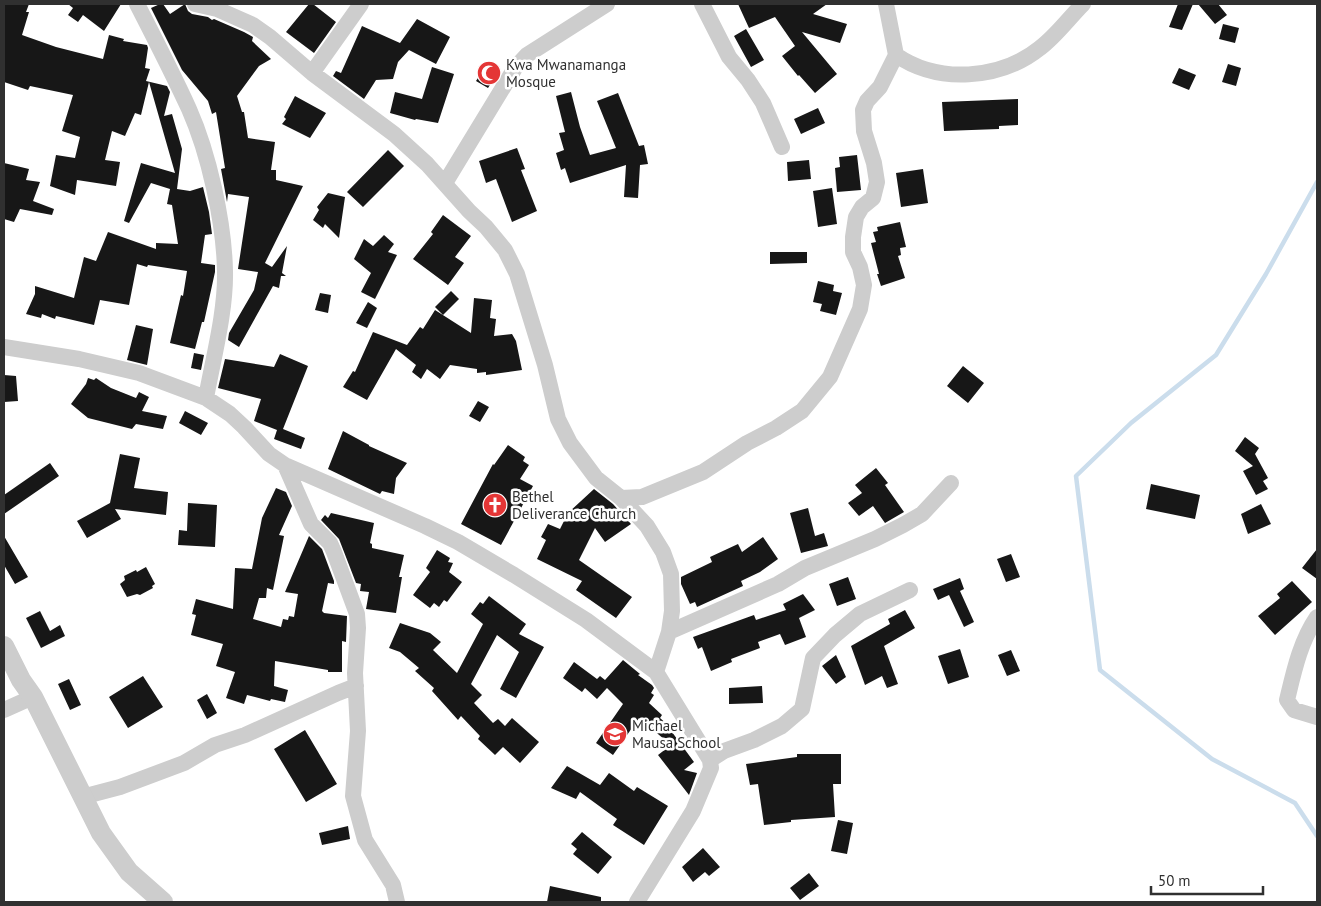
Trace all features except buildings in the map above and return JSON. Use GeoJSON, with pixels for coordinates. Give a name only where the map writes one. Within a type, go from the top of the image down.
{"type":"FeatureCollection","features":[{"type":"Feature","properties":{"kind":"street"},"geometry":{"type":"LineString","coordinates":[[137,4],[200,136],[213,181],[221,223],[225,272],[224,296],[206,398]]}},
{"type":"Feature","properties":{"kind":"street"},"geometry":{"type":"LineString","coordinates":[[195,4],[218,9],[253,25],[312,73],[394,134],[444,183],[505,250],[517,274],[543,357],[558,419],[570,443],[596,478],[621,498],[647,526],[663,552],[671,574],[672,611],[669,632],[656,672]]}},
{"type":"Feature","properties":{"kind":"street"},"geometry":{"type":"LineString","coordinates":[[312,73],[361,4]]}},
{"type":"Feature","properties":{"kind":"street"},"geometry":{"type":"LineString","coordinates":[[444,183],[515,68],[527,55],[607,4]]}},
{"type":"Feature","properties":{"kind":"street"},"geometry":{"type":"LineString","coordinates":[[702,4],[729,57],[748,80],[763,103],[782,147]]}},
{"type":"Feature","properties":{"kind":"street"},"geometry":{"type":"LineString","coordinates":[[621,498],[642,497],[703,472],[747,442],[776,428],[802,411],[830,377],[860,309],[864,286],[860,267],[853,252],[853,237],[856,218],[862,207],[873,198],[877,182],[874,162],[864,131],[863,110],[880,86],[896,55],[886,4]]}},
{"type":"Feature","properties":{"kind":"street"},"geometry":{"type":"LineString","coordinates":[[896,55],[907,63],[938,73],[966,75],[1008,67],[1040,48],[1083,4]]}},
{"type":"Feature","properties":{"kind":"street"},"geometry":{"type":"LineString","coordinates":[[4,347],[79,359],[139,373],[206,398],[230,414],[269,454],[284,464],[458,542],[586,620],[656,672],[710,760],[711,768],[693,811],[637,902]]}},
{"type":"Feature","properties":{"kind":"street"},"geometry":{"type":"LineString","coordinates":[[284,464],[311,524],[330,543],[357,614],[358,640],[355,673],[358,731],[353,796],[365,840],[393,885],[397,902]]}},
{"type":"Feature","properties":{"kind":"street"},"geometry":{"type":"LineString","coordinates":[[669,632],[778,584],[805,568],[875,539],[903,525],[922,514],[951,483]]}},
{"type":"Feature","properties":{"kind":"street"},"geometry":{"type":"LineString","coordinates":[[710,760],[724,750],[754,740],[782,726],[802,709],[813,658],[835,635],[860,614],[910,590]]}},
{"type":"Feature","properties":{"kind":"street"},"geometry":{"type":"LineString","coordinates":[[1317,617],[1302,644],[1287,700],[1294,710],[1317,717]]}},
{"type":"Feature","properties":{"kind":"street"},"geometry":{"type":"LineString","coordinates":[[4,646],[21,680],[33,697],[101,833],[129,872],[163,902]]}},
{"type":"Feature","properties":{"kind":"street"},"geometry":{"type":"LineString","coordinates":[[82,797],[120,787],[184,763],[215,745],[245,735],[356,686]]}},
{"type":"Feature","properties":{"kind":"street"},"geometry":{"type":"LineString","coordinates":[[4,710],[33,697]]}},
{"type":"Feature","properties":{"kind":"waterway"},"geometry":{"type":"LineString","coordinates":[[1317,182],[1266,274],[1216,355],[1131,423],[1076,476],[1100,670],[1212,759],[1295,803],[1317,836]]}},
{"type":"Feature","properties":{"kind":"place","name":"Kwa Mwanamanga Mosque"},"geometry":{"type":"Point","coordinates":[489,73]}},
{"type":"Feature","properties":{"kind":"place","name":"Bethel Deliverance Church"},"geometry":{"type":"Point","coordinates":[495,505]}},
{"type":"Feature","properties":{"kind":"place","name":"Michael Mausa School"},"geometry":{"type":"Point","coordinates":[615,734]}}]}
